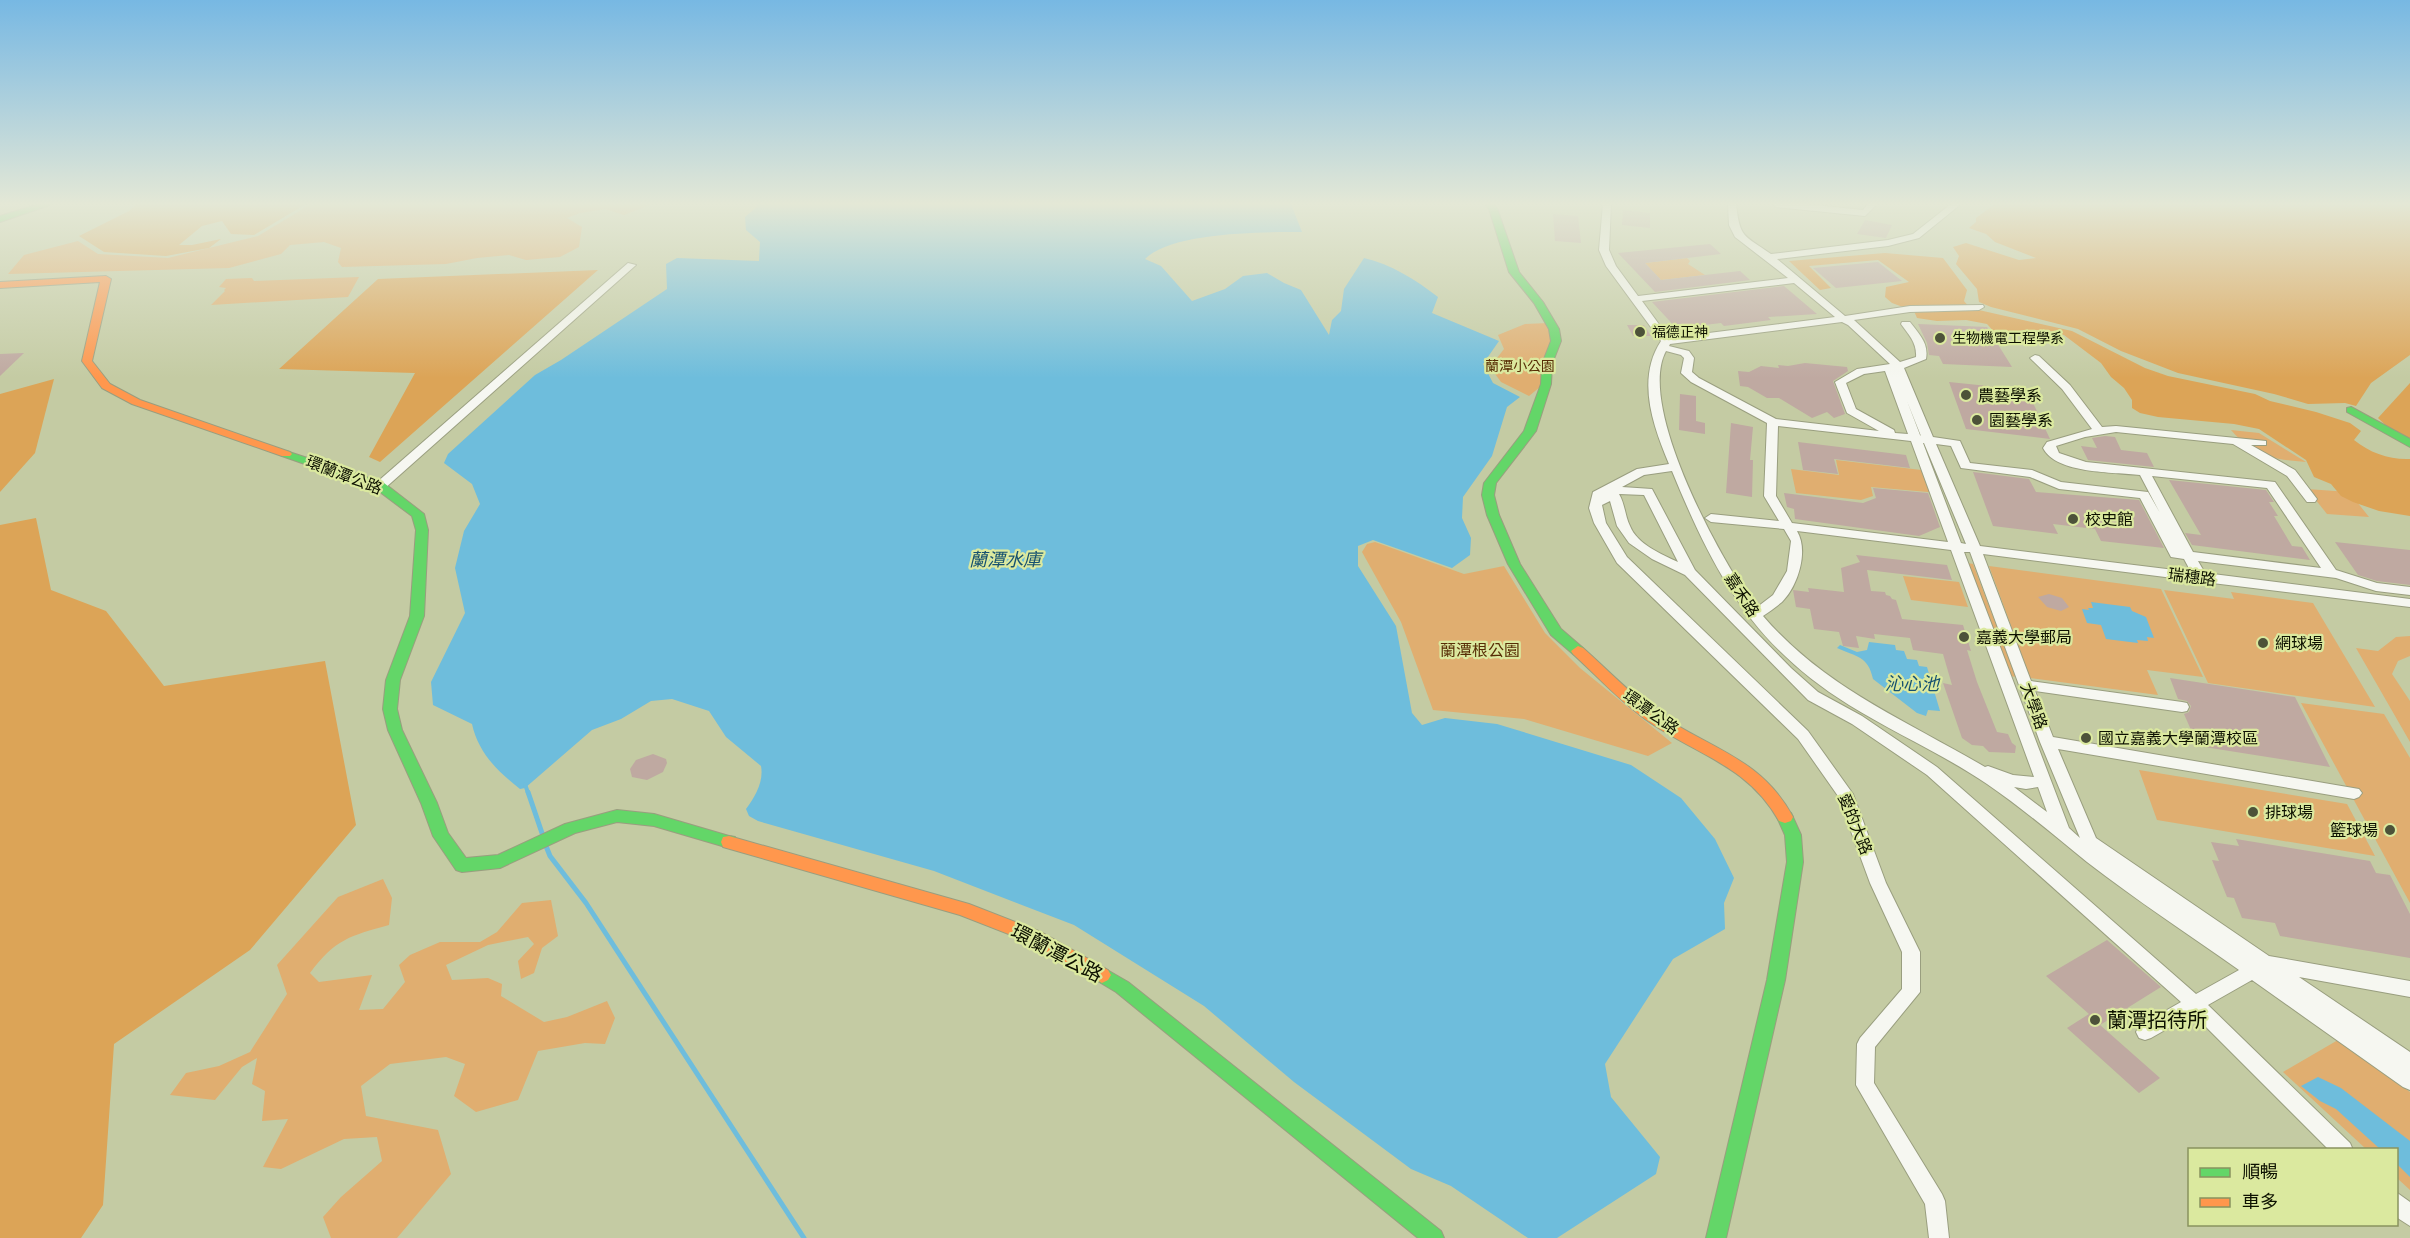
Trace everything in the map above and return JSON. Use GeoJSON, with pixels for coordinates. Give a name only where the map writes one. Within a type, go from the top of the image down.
{"type":"FeatureCollection","features":[{"type":"Feature","properties":{"kind":"street","name":"環潭公路"},"geometry":{"type":"LineString","coordinates":[[1510,262],[1514,272],[1538,302],[1554,329],[1556,341],[1547,364],[1546,384],[1530,431],[1490,483],[1488,495],[1493,515],[1514,564],[1556,632],[1563,639],[1651,717],[1747,772],[1770,792],[1783,812],[1792,835],[1795,862],[1776,980],[1716,1238]]}},
{"type":"Feature","properties":{"kind":"street"},"geometry":{"type":"LineString","coordinates":[[1609,262],[1664,344],[1685,353],[1689,358],[1686,373],[1773,422],[1956,443],[1965,466],[2032,474],[2059,485],[2144,495],[2176,554],[2332,574],[2376,587],[2410,591]]}},
{"type":"Feature","properties":{"kind":"street"},"geometry":{"type":"LineString","coordinates":[[1775,262],[1843,319],[1843,324],[1894,367],[1923,439],[1958,552],[2062,832],[2094,858],[2410,1064]]}},
{"type":"Feature","properties":{"kind":"street"},"geometry":{"type":"LineString","coordinates":[[380,486],[631,265]]}},
{"type":"Feature","properties":{"kind":"street","name":"環蘭潭公路"},"geometry":{"type":"LineString","coordinates":[[0,285],[106,279],[87,361],[106,386],[136,402],[380,486],[418,514],[422,530],[417,616],[393,680],[390,709],[395,730],[429,803],[441,836],[462,865],[500,861],[571,828],[617,816],[654,820],[963,909],[1035,937],[1122,987],[1434,1238]]}},
{"type":"Feature","properties":{"kind":"street"},"geometry":{"type":"LineString","coordinates":[[1635,298],[1796,280]]}},
{"type":"Feature","properties":{"kind":"street"},"geometry":{"type":"LineString","coordinates":[[1664,344],[1921,307],[1979,307]]}},
{"type":"Feature","properties":{"kind":"street"},"geometry":{"type":"LineString","coordinates":[[1897,436],[1851,411],[1840,382],[1861,371],[1894,367],[1921,358],[1923,350],[1920,343],[1905,324]]}},
{"type":"Feature","properties":{"kind":"street","name":"嘉禾路"},"geometry":{"type":"LineString","coordinates":[[1664,344],[1657,359],[1653,394],[1669,469],[1736,589],[1754,616],[1800,664],[1833,690],[1970,765],[2062,832],[2090,842]]}},
{"type":"Feature","properties":{"kind":"street"},"geometry":{"type":"LineString","coordinates":[[2036,358],[2066,387],[2098,429]]}},
{"type":"Feature","properties":{"kind":"street"},"geometry":{"type":"LineString","coordinates":[[2351,410],[2410,444]]}},
{"type":"Feature","properties":{"kind":"street"},"geometry":{"type":"LineString","coordinates":[[1754,616],[1778,598],[1792,571],[1797,540],[1770,496],[1773,422]]}},
{"type":"Feature","properties":{"kind":"street"},"geometry":{"type":"LineString","coordinates":[[2262,443],[2098,429],[2051,444],[2051,453],[2058,458],[2086,466],[2271,485],[2332,574]]}},
{"type":"Feature","properties":{"kind":"street","name":"大學路"},"geometry":{"type":"LineString","coordinates":[[1923,439],[1976,554],[2047,742],[2090,842]]}},
{"type":"Feature","properties":{"kind":"street"},"geometry":{"type":"LineString","coordinates":[[2234,440],[2291,473],[2312,499]]}},
{"type":"Feature","properties":{"kind":"street"},"geometry":{"type":"LineString","coordinates":[[1596,501],[1641,472],[1669,469]]}},
{"type":"Feature","properties":{"kind":"street"},"geometry":{"type":"LineString","coordinates":[[2144,472],[2201,578]]}},
{"type":"Feature","properties":{"kind":"street"},"geometry":{"type":"LineString","coordinates":[[1596,501],[1623,490],[1648,492],[1690,572],[1786,672],[1813,696],[1857,720],[1932,771],[2195,1004],[2342,1148]]}},
{"type":"Feature","properties":{"kind":"street"},"geometry":{"type":"LineString","coordinates":[[1596,501],[1615,497],[1626,532],[1635,541],[1668,562],[1690,572]]}},
{"type":"Feature","properties":{"kind":"street","name":"愛的大路"},"geometry":{"type":"LineString","coordinates":[[1596,501],[1600,523],[1622,560],[1803,735],[1845,794],[1878,882],[1911,952],[1911,992],[1866,1044],[1865,1085],[1935,1201],[1939,1238]]}},
{"type":"Feature","properties":{"kind":"street","name":"瑞穗路"},"geometry":{"type":"LineString","coordinates":[[1711,518],[1788,526],[1958,552],[2410,603]]}},
{"type":"Feature","properties":{"kind":"street"},"geometry":{"type":"LineString","coordinates":[[2026,685],[2182,707]]}},
{"type":"Feature","properties":{"kind":"street"},"geometry":{"type":"LineString","coordinates":[[2047,742],[2354,793]]}},
{"type":"Feature","properties":{"kind":"street"},"geometry":{"type":"LineString","coordinates":[[1970,765],[2022,783],[2039,782],[2041,777]]}},
{"type":"Feature","properties":{"kind":"street"},"geometry":{"type":"LineString","coordinates":[[2090,842],[2260,966],[2410,1081]]}},
{"type":"Feature","properties":{"kind":"street"},"geometry":{"type":"LineString","coordinates":[[2145,1032],[2260,966],[2410,989]]}},
{"type":"Feature","properties":{"kind":"street"},"geometry":{"type":"LineString","coordinates":[[2398,1203],[2410,1216]]}},
{"type":"Feature","properties":{"kind":"green space"},"geometry":{"type":"Polygon","coordinates":[[[18,262],[252,262],[229,268],[8,274],[18,262]]]}},
{"type":"Feature","properties":{"kind":"green space"},"geometry":{"type":"Polygon","coordinates":[[[338,262],[458,262],[342,267],[338,262]]]}},
{"type":"Feature","properties":{"kind":"green space"},"geometry":{"type":"Polygon","coordinates":[[[1689,262],[1688,264],[1705,275],[1661,280],[1645,263],[1689,262]]]}},
{"type":"Feature","properties":{"kind":"green space"},"geometry":{"type":"Polygon","coordinates":[[[359,277],[348,297],[211,305],[225,291],[226,288],[219,287],[226,279],[252,278],[254,281],[359,277]]]}},
{"type":"Feature","properties":{"kind":"green space","name":"蘭潭小公園"},"geometry":{"type":"Polygon","coordinates":[[[1548,323],[1551,339],[1540,387],[1529,396],[1501,382],[1490,367],[1504,349],[1498,335],[1525,324],[1548,323]]]}},
{"type":"Feature","properties":{"kind":"green space"},"geometry":{"type":"Polygon","coordinates":[[[2231,430],[2259,433],[2306,462],[2283,460],[2264,455],[2248,446],[2231,430]]]}},
{"type":"Feature","properties":{"kind":"green space"},"geometry":{"type":"Polygon","coordinates":[[[1836,460],[1930,471],[1939,493],[1871,487],[1873,496],[1861,500],[1796,493],[1791,469],[1839,475],[1836,460]]]}},
{"type":"Feature","properties":{"kind":"green space"},"geometry":{"type":"Polygon","coordinates":[[[2307,489],[2349,492],[2369,517],[2327,514],[2307,489]]]}},
{"type":"Feature","properties":{"kind":"green space","name":"蘭潭根公園"},"geometry":{"type":"Polygon","coordinates":[[[1375,542],[1464,574],[1504,566],[1545,633],[1580,668],[1672,743],[1648,756],[1524,719],[1433,710],[1401,622],[1362,552],[1367,544],[1375,542]]]}},
{"type":"Feature","properties":{"kind":"green space"},"geometry":{"type":"Polygon","coordinates":[[[1968,563],[1973,564],[2016,677],[2011,676],[1968,563]]]}},
{"type":"Feature","properties":{"kind":"green space"},"geometry":{"type":"Polygon","coordinates":[[[1989,566],[2161,589],[2203,677],[2147,670],[2158,695],[2030,678],[1989,566]]]}},
{"type":"Feature","properties":{"kind":"green space"},"geometry":{"type":"Polygon","coordinates":[[[1903,576],[1959,582],[1968,607],[1911,600],[1903,576]]]}},
{"type":"Feature","properties":{"kind":"green space","name":"網球場"},"geometry":{"type":"Polygon","coordinates":[[[2164,590],[2234,599],[2231,592],[2313,603],[2375,707],[2208,683],[2164,590]]]}},
{"type":"Feature","properties":{"kind":"green space"},"geometry":{"type":"Polygon","coordinates":[[[2410,636],[2410,656],[2398,661],[2392,674],[2410,701],[2410,742],[2356,648],[2378,651],[2396,637],[2410,636]]]}},
{"type":"Feature","properties":{"kind":"green space","name":"籃球場"},"geometry":{"type":"Polygon","coordinates":[[[2301,703],[2384,714],[2410,758],[2410,903],[2301,703]]]}},
{"type":"Feature","properties":{"kind":"green space","name":"排球場"},"geometry":{"type":"Polygon","coordinates":[[[2139,770],[2347,804],[2375,856],[2157,820],[2139,770]]]}},
{"type":"Feature","properties":{"kind":"green space"},"geometry":{"type":"Polygon","coordinates":[[[383,879],[392,898],[389,925],[344,940],[327,953],[310,973],[319,982],[372,975],[359,1010],[383,1009],[405,982],[399,965],[410,955],[440,942],[480,942],[497,932],[522,903],[551,900],[558,936],[542,948],[534,973],[521,979],[518,961],[534,944],[528,937],[488,945],[446,965],[452,980],[488,978],[502,984],[501,996],[544,1022],[567,1017],[607,1001],[615,1018],[605,1044],[585,1043],[538,1051],[518,1100],[476,1112],[454,1096],[465,1064],[446,1057],[390,1064],[361,1086],[366,1116],[438,1130],[451,1174],[397,1238],[331,1238],[323,1217],[341,1197],[382,1161],[377,1137],[344,1139],[281,1169],[263,1167],[288,1119],[262,1121],[265,1091],[252,1084],[257,1058],[242,1067],[215,1100],[170,1095],[186,1073],[219,1066],[250,1052],[287,994],[277,965],[338,897],[383,879]]]}},
{"type":"Feature","properties":{"kind":"green space"},"geometry":{"type":"Polygon","coordinates":[[[2338,1040],[2410,1092],[2410,1190],[2398,1179],[2398,1148],[2365,1148],[2283,1072],[2338,1040]]]}},
{"type":"Feature","properties":{"kind":"shaded area"},"geometry":{"type":"Polygon","coordinates":[[[1790,262],[1858,262],[1809,266],[1831,288],[1820,290],[1790,262]]]}},
{"type":"Feature","properties":{"kind":"shaded area"},"geometry":{"type":"Polygon","coordinates":[[[1880,262],[1946,262],[1967,290],[1964,301],[1970,308],[2072,331],[2145,368],[2168,376],[2255,394],[2270,401],[2350,423],[2361,431],[2354,440],[2367,449],[2388,457],[2410,459],[2410,516],[2379,511],[2341,496],[2331,484],[2314,477],[2306,460],[2259,429],[2140,413],[2132,408],[2132,400],[2124,388],[2111,377],[2101,363],[2064,335],[2049,331],[2024,330],[2001,335],[1996,334],[1987,324],[1966,320],[1937,321],[1917,318],[1914,311],[1892,303],[1885,297],[1886,287],[1909,282],[1880,262]]]}},
{"type":"Feature","properties":{"kind":"shaded area"},"geometry":{"type":"Polygon","coordinates":[[[1957,262],[2410,262],[2410,355],[2371,383],[2356,406],[2345,403],[2308,404],[2274,394],[2178,373],[2121,351],[2078,329],[1991,307],[1979,302],[1977,289],[1956,264],[1957,262]]]}},
{"type":"Feature","properties":{"kind":"shaded area"},"geometry":{"type":"Polygon","coordinates":[[[598,270],[380,462],[369,457],[415,373],[279,369],[378,279],[598,270]]]}},
{"type":"Feature","properties":{"kind":"shaded area"},"geometry":{"type":"Polygon","coordinates":[[[54,379],[35,453],[0,492],[0,394],[54,379]]]}},
{"type":"Feature","properties":{"kind":"shaded area"},"geometry":{"type":"Polygon","coordinates":[[[2410,383],[2410,441],[2396,435],[2378,418],[2410,383]]]}},
{"type":"Feature","properties":{"kind":"shaded area"},"geometry":{"type":"Polygon","coordinates":[[[36,518],[51,590],[106,611],[164,686],[325,661],[356,825],[250,950],[114,1044],[103,1205],[81,1238],[0,1238],[0,525],[36,518]]]}},
{"type":"Feature","properties":{"kind":"water","name":"蘭潭水庫"},"geometry":{"type":"Polygon","coordinates":[[[670,262],[1151,262],[1161,266],[1192,301],[1225,289],[1243,276],[1267,273],[1301,290],[1329,335],[1332,320],[1341,311],[1344,289],[1362,262],[1377,262],[1403,273],[1438,297],[1432,313],[1499,341],[1483,364],[1493,383],[1520,397],[1507,407],[1492,456],[1463,497],[1462,518],[1471,538],[1470,555],[1452,568],[1373,540],[1358,546],[1358,566],[1396,626],[1412,713],[1422,725],[1445,718],[1497,724],[1631,765],[1681,798],[1715,839],[1734,878],[1724,903],[1725,929],[1673,959],[1605,1064],[1611,1097],[1660,1157],[1656,1174],[1557,1238],[1528,1238],[1451,1186],[1411,1169],[1294,1082],[1204,1006],[1074,925],[934,871],[758,821],[749,816],[746,809],[760,783],[761,766],[726,737],[709,711],[672,699],[651,701],[621,719],[592,730],[525,788],[520,789],[504,775],[484,752],[472,724],[433,705],[431,682],[465,613],[455,568],[464,531],[480,504],[472,484],[444,463],[448,454],[535,375],[667,289],[666,264],[670,262]]]}},
{"type":"Feature","properties":{"kind":"water"},"geometry":{"type":"Polygon","coordinates":[[[2091,602],[2130,607],[2132,611],[2146,617],[2154,638],[2147,637],[2148,641],[2137,640],[2138,643],[2106,639],[2101,625],[2087,623],[2082,609],[2093,608],[2091,602]]]}},
{"type":"Feature","properties":{"kind":"water","name":"沁心池"},"geometry":{"type":"Polygon","coordinates":[[[1869,642],[1895,645],[1896,650],[1904,651],[1907,659],[1917,660],[1919,666],[1927,667],[1940,711],[1928,710],[1926,716],[1917,713],[1873,679],[1865,661],[1837,648],[1840,645],[1857,652],[1867,650],[1869,642]]]}},
{"type":"Feature","properties":{"kind":"water"},"geometry":{"type":"Polygon","coordinates":[[[2318,1077],[2341,1088],[2410,1141],[2410,1177],[2398,1165],[2398,1148],[2379,1148],[2336,1109],[2320,1101],[2301,1086],[2318,1077]]]}},
{"type":"Feature","properties":{"kind":"building"},"geometry":{"type":"Polygon","coordinates":[[[1626,262],[1655,262],[1645,263],[1661,280],[1740,271],[1750,280],[1655,292],[1626,262]]]}},
{"type":"Feature","properties":{"kind":"building"},"geometry":{"type":"Polygon","coordinates":[[[1878,262],[1902,281],[1836,288],[1813,268],[1878,262]]]}},
{"type":"Feature","properties":{"kind":"building"},"geometry":{"type":"Polygon","coordinates":[[[1784,286],[1817,314],[1768,317],[1771,320],[1724,326],[1721,323],[1679,331],[1652,302],[1784,286]]]}},
{"type":"Feature","properties":{"kind":"building"},"geometry":{"type":"Polygon","coordinates":[[[1918,324],[1987,327],[2012,367],[1943,364],[1939,356],[1929,355],[1927,343],[1918,324]]]}},
{"type":"Feature","properties":{"kind":"building","name":"福德正神"},"geometry":{"type":"Polygon","coordinates":[[[1627,325],[1644,325],[1651,336],[1633,336],[1627,325]]]}},
{"type":"Feature","properties":{"kind":"building"},"geometry":{"type":"Polygon","coordinates":[[[24,353],[0,376],[0,354],[24,353]]]}},
{"type":"Feature","properties":{"kind":"building"},"geometry":{"type":"Polygon","coordinates":[[[1805,363],[1847,367],[1848,371],[1833,381],[1845,414],[1834,418],[1827,412],[1812,418],[1779,398],[1767,398],[1748,387],[1740,386],[1738,371],[1749,372],[1761,366],[1779,368],[1778,365],[1805,363]]]}},
{"type":"Feature","properties":{"kind":"building"},"geometry":{"type":"Polygon","coordinates":[[[1949,382],[2027,390],[2050,439],[1966,429],[1949,382]]]}},
{"type":"Feature","properties":{"kind":"building"},"geometry":{"type":"Polygon","coordinates":[[[1680,394],[1696,396],[1696,421],[1705,423],[1705,434],[1679,430],[1680,394]]]}},
{"type":"Feature","properties":{"kind":"building"},"geometry":{"type":"Polygon","coordinates":[[[1731,423],[1753,427],[1750,460],[1753,460],[1752,497],[1726,493],[1731,423]]]}},
{"type":"Feature","properties":{"kind":"building"},"geometry":{"type":"Polygon","coordinates":[[[2115,437],[2121,450],[2147,453],[2154,467],[2088,460],[2081,446],[2097,448],[2092,438],[2115,437]]]}},
{"type":"Feature","properties":{"kind":"building"},"geometry":{"type":"Polygon","coordinates":[[[1798,442],[1906,455],[1910,468],[1834,459],[1838,474],[1803,470],[1798,442]]]}},
{"type":"Feature","properties":{"kind":"building"},"geometry":{"type":"Polygon","coordinates":[[[1973,472],[2029,479],[2036,492],[2139,500],[2164,548],[2101,541],[2095,529],[2053,524],[2058,534],[1993,526],[1973,472]]]}},
{"type":"Feature","properties":{"kind":"building"},"geometry":{"type":"Polygon","coordinates":[[[2169,480],[2266,490],[2274,502],[2269,502],[2278,516],[2274,516],[2292,546],[2302,547],[2310,560],[2192,545],[2185,533],[2201,535],[2169,480]]]}},
{"type":"Feature","properties":{"kind":"building"},"geometry":{"type":"Polygon","coordinates":[[[1873,488],[1928,493],[1940,527],[1919,536],[1795,519],[1794,509],[1787,507],[1784,493],[1863,503],[1876,498],[1873,488]]]}},
{"type":"Feature","properties":{"kind":"building"},"geometry":{"type":"Polygon","coordinates":[[[2335,542],[2410,550],[2410,585],[2377,581],[2358,575],[2335,542]]]}},
{"type":"Feature","properties":{"kind":"building"},"geometry":{"type":"Polygon","coordinates":[[[1856,555],[1947,565],[1952,580],[1867,570],[1871,591],[1885,592],[1886,595],[1896,600],[1902,619],[1963,625],[1971,651],[1967,650],[1977,682],[1997,732],[2008,734],[2016,746],[2015,753],[1989,752],[1983,746],[1972,745],[1962,738],[1943,683],[1952,685],[1943,654],[1913,650],[1910,638],[1874,634],[1875,639],[1856,636],[1859,648],[1843,646],[1839,632],[1814,629],[1810,609],[1796,607],[1793,590],[1809,592],[1808,588],[1844,592],[1841,568],[1860,562],[1856,555]]]}},
{"type":"Feature","properties":{"kind":"building"},"geometry":{"type":"Polygon","coordinates":[[[2049,594],[2062,598],[2069,607],[2061,611],[2047,607],[2038,597],[2049,594]]]}},
{"type":"Feature","properties":{"kind":"building"},"geometry":{"type":"Polygon","coordinates":[[[2170,678],[2295,697],[2330,767],[2198,746],[2184,714],[2189,712],[2191,706],[2187,701],[2178,699],[2170,678]]]}},
{"type":"Feature","properties":{"kind":"building"},"geometry":{"type":"Polygon","coordinates":[[[653,754],[666,759],[667,763],[663,772],[647,780],[632,777],[630,769],[636,760],[653,754]]]}},
{"type":"Feature","properties":{"kind":"building"},"geometry":{"type":"Polygon","coordinates":[[[2236,839],[2370,861],[2376,873],[2390,875],[2410,914],[2410,958],[2280,936],[2275,923],[2242,918],[2234,898],[2227,897],[2212,860],[2219,861],[2211,842],[2239,846],[2236,839]]]}},
{"type":"Feature","properties":{"kind":"building","name":"蘭潭招待所"},"geometry":{"type":"Polygon","coordinates":[[[2107,940],[2161,987],[2100,1025],[2160,1078],[2139,1093],[2067,1028],[2089,1014],[2046,976],[2107,940]]]}},
{"type":"Feature","properties":{"kind":"waterway"},"geometry":{"type":"LineString","coordinates":[[525,784],[528,793]]}},
{"type":"Feature","properties":{"kind":"waterway"},"geometry":{"type":"LineString","coordinates":[[528,792],[543,836]]}},
{"type":"Feature","properties":{"kind":"waterway"},"geometry":{"type":"LineString","coordinates":[[546,846],[550,856],[586,903],[804,1238]]}},
{"type":"Feature","properties":{"kind":"traffic: fast"},"geometry":{"type":"LineString","coordinates":[[1511,262],[1514,272],[1538,302],[1554,329],[1556,341],[1547,364],[1546,384],[1530,431],[1490,483],[1488,495],[1493,515],[1514,564],[1556,632],[1578,651]]}},
{"type":"Feature","properties":{"kind":"traffic: fast"},"geometry":{"type":"LineString","coordinates":[[2351,410],[2410,444]]}},
{"type":"Feature","properties":{"kind":"traffic: fast"},"geometry":{"type":"LineString","coordinates":[[286,454],[380,486],[418,514],[422,530],[417,616],[393,680],[390,709],[395,730],[429,803],[441,836],[462,865],[500,861],[571,828],[617,816],[654,820],[729,842]]}},
{"type":"Feature","properties":{"kind":"traffic: fast"},"geometry":{"type":"LineString","coordinates":[[1716,1238],[1776,980],[1795,862],[1793,835],[1785,817]]}},
{"type":"Feature","properties":{"kind":"traffic: fast"},"geometry":{"type":"LineString","coordinates":[[1102,975],[1122,987],[1434,1238]]}},
{"type":"Feature","properties":{"kind":"traffic: slow"},"geometry":{"type":"LineString","coordinates":[[0,285],[106,279],[87,361],[106,386],[136,402],[286,454]]}},
{"type":"Feature","properties":{"kind":"traffic: slow"},"geometry":{"type":"LineString","coordinates":[[1578,651],[1641,709],[1744,770],[1774,799],[1785,817]]}},
{"type":"Feature","properties":{"kind":"traffic: slow"},"geometry":{"type":"LineString","coordinates":[[729,842],[963,909],[1035,937],[1102,975]]}},
{"type":"Feature","properties":{"kind":"place","name":"福德正神"},"geometry":{"type":"Point","coordinates":[1640,332]}},
{"type":"Feature","properties":{"kind":"place","name":"生物機電工程學系"},"geometry":{"type":"Point","coordinates":[1940,338]}},
{"type":"Feature","properties":{"kind":"place","name":"農藝學系"},"geometry":{"type":"Point","coordinates":[1966,395]}},
{"type":"Feature","properties":{"kind":"place","name":"園藝學系"},"geometry":{"type":"Point","coordinates":[1977,420]}},
{"type":"Feature","properties":{"kind":"place","name":"校史館"},"geometry":{"type":"Point","coordinates":[2073,519]}},
{"type":"Feature","properties":{"kind":"place","name":"嘉義大學郵局"},"geometry":{"type":"Point","coordinates":[1964,637]}},
{"type":"Feature","properties":{"kind":"place","name":"網球場"},"geometry":{"type":"Point","coordinates":[2263,643]}},
{"type":"Feature","properties":{"kind":"place","name":"國立嘉義大學蘭潭校區"},"geometry":{"type":"Point","coordinates":[2086,738]}},
{"type":"Feature","properties":{"kind":"place","name":"排球場"},"geometry":{"type":"Point","coordinates":[2253,812]}},
{"type":"Feature","properties":{"kind":"place","name":"籃球場"},"geometry":{"type":"Point","coordinates":[2390,830]}},
{"type":"Feature","properties":{"kind":"place","name":"蘭潭招待所"},"geometry":{"type":"Point","coordinates":[2095,1020]}}]}
